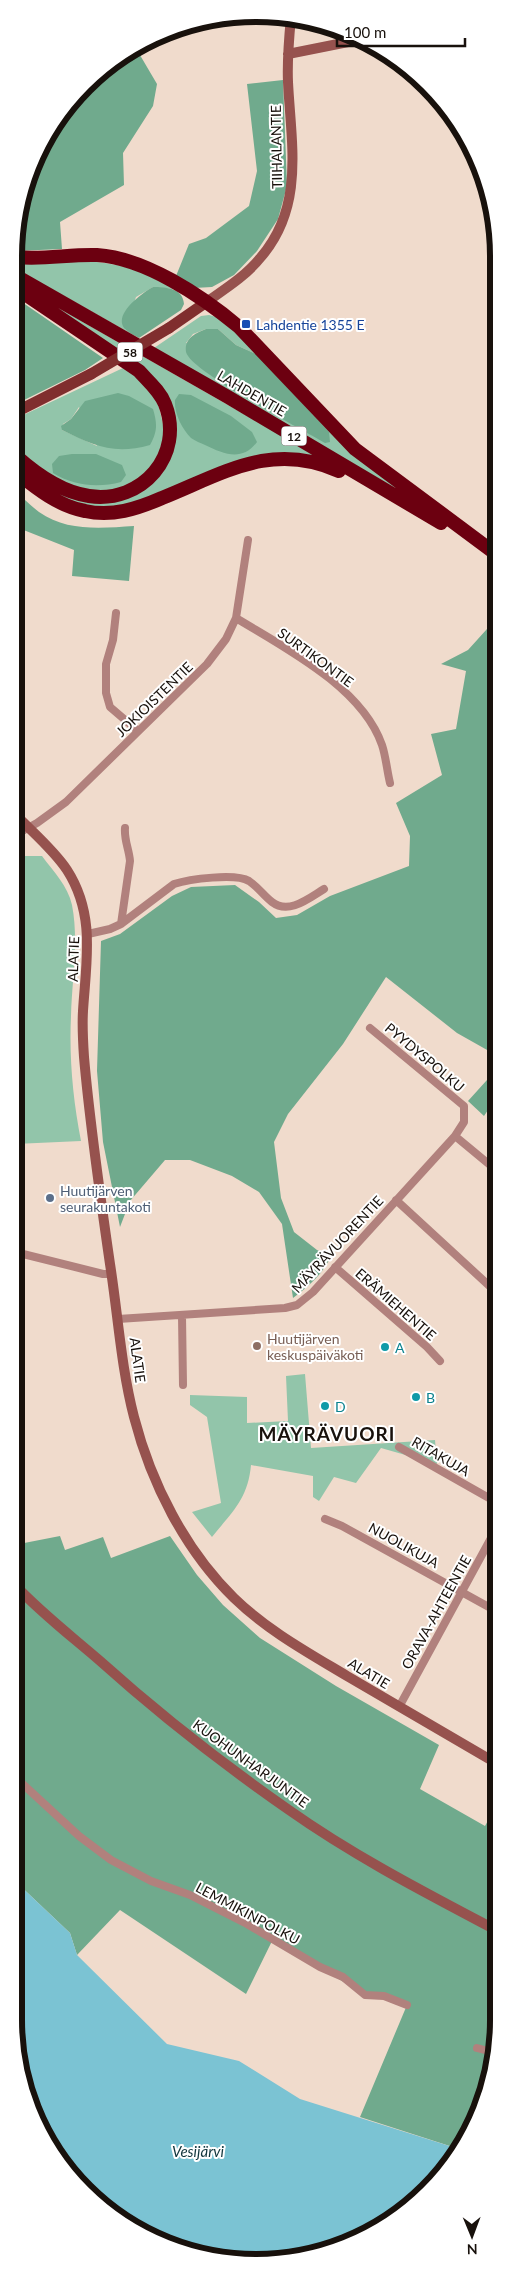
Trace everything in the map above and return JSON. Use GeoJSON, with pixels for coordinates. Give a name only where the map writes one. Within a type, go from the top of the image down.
{"type":"FeatureCollection","features":[{"type":"Feature","properties":{"kind":"highway"},"geometry":{"type":"LineString","coordinates":[[22,257],[96,255],[133,262],[159,273],[239,326],[355,449],[490,551]]}},
{"type":"Feature","properties":{"kind":"highway","name":"LAHDENTIE"},"geometry":{"type":"LineString","coordinates":[[22,279],[228,397],[490,552]]}},
{"type":"Feature","properties":{"kind":"highway"},"geometry":{"type":"LineString","coordinates":[[22,292],[139,372],[154,388],[164,403],[170,430],[168,448],[155,473],[140,486],[120,495],[96,497],[67,490],[40,475],[22,461]]}},
{"type":"Feature","properties":{"kind":"highway"},"geometry":{"type":"LineString","coordinates":[[22,476],[59,502],[84,511],[102,513],[134,509],[260,460],[292,458],[309,460],[338,471],[454,531]]}},
{"type":"Feature","properties":{"kind":"main road","name":"58"},"geometry":{"type":"LineString","coordinates":[[22,409],[91,374],[169,328],[205,303]]}},
{"type":"Feature","properties":{"kind":"street","name":"TIIHALANTIE"},"geometry":{"type":"LineString","coordinates":[[205,303],[232,284],[261,257],[283,224],[286,215],[293,171],[288,54],[290,25]]}},
{"type":"Feature","properties":{"kind":"street"},"geometry":{"type":"LineString","coordinates":[[288,54],[349,42]]}},
{"type":"Feature","properties":{"kind":"street","name":"JOKIOISTENTIE"},"geometry":{"type":"LineString","coordinates":[[22,832],[66,802],[207,664],[226,639],[236,618],[248,540]]}},
{"type":"Feature","properties":{"kind":"street"},"geometry":{"type":"LineString","coordinates":[[116,613],[106,664],[106,693],[110,707],[138,731]]}},
{"type":"Feature","properties":{"kind":"street","name":"SURTIKONTIE"},"geometry":{"type":"LineString","coordinates":[[236,618],[300,657],[348,694],[362,711],[382,744],[390,783]]}},
{"type":"Feature","properties":{"kind":"street","name":"ALATIE"},"geometry":{"type":"LineString","coordinates":[[22,821],[48,847],[67,870],[79,893],[85,913],[89,955],[83,1010],[84,1057],[126,1379],[134,1419],[151,1468],[177,1522],[191,1545],[233,1597],[256,1617],[290,1642],[490,1760]]}},
{"type":"Feature","properties":{"kind":"street"},"geometry":{"type":"LineString","coordinates":[[121,924],[130,861],[130,850],[124,838],[125,828]]}},
{"type":"Feature","properties":{"kind":"street"},"geometry":{"type":"LineString","coordinates":[[88,934],[110,929],[121,924],[174,884],[184,881],[233,877],[248,880],[273,904],[285,907],[298,905],[324,889]]}},
{"type":"Feature","properties":{"kind":"street","name":"PYYDYSPOLKU"},"geometry":{"type":"LineString","coordinates":[[370,1028],[464,1106]]}},
{"type":"Feature","properties":{"kind":"street","name":"MÄYRÄVUORENTIE"},"geometry":{"type":"LineString","coordinates":[[118,1319],[285,1308],[297,1304],[313,1292],[455,1136],[464,1122],[464,1106]]}},
{"type":"Feature","properties":{"kind":"street"},"geometry":{"type":"LineString","coordinates":[[455,1136],[490,1165]]}},
{"type":"Feature","properties":{"kind":"street"},"geometry":{"type":"LineString","coordinates":[[396,1200],[490,1286]]}},
{"type":"Feature","properties":{"kind":"street"},"geometry":{"type":"LineString","coordinates":[[22,1254],[103,1274],[112,1274]]}},
{"type":"Feature","properties":{"kind":"street","name":"ERÄMIEHENTIE"},"geometry":{"type":"LineString","coordinates":[[335,1267],[427,1347],[440,1361]]}},
{"type":"Feature","properties":{"kind":"street"},"geometry":{"type":"LineString","coordinates":[[182,1316],[184,1385]]}},
{"type":"Feature","properties":{"kind":"street","name":"RITAKUJA"},"geometry":{"type":"LineString","coordinates":[[399,1447],[490,1499]]}},
{"type":"Feature","properties":{"kind":"street","name":"NUOLIKUJA"},"geometry":{"type":"LineString","coordinates":[[325,1519],[342,1526],[490,1608]]}},
{"type":"Feature","properties":{"kind":"street","name":"ORAVA-AHTEENTIE"},"geometry":{"type":"LineString","coordinates":[[399,1707],[490,1540]]}},
{"type":"Feature","properties":{"kind":"street","name":"KUOHUNHARJUNTIE"},"geometry":{"type":"LineString","coordinates":[[22,1592],[35,1606],[128,1686],[216,1757],[290,1811],[377,1864],[490,1927]]}},
{"type":"Feature","properties":{"kind":"street","name":"LEMMIKINPOLKU"},"geometry":{"type":"LineString","coordinates":[[22,1783],[79,1836],[111,1860],[133,1872],[190,1895],[247,1924],[320,1967],[343,1977],[365,1995],[384,1996],[407,2005]]}},
{"type":"Feature","properties":{"kind":"street"},"geometry":{"type":"LineString","coordinates":[[477,2048],[488,2051]]}},
{"type":"Feature","properties":{"kind":"green space"},"geometry":{"type":"Polygon","coordinates":[[[139,54],[157,84],[153,106],[123,153],[124,185],[60,222],[62,249],[22,251],[27,210],[40,167],[62,126],[80,102],[102,80],[139,54]]]}},
{"type":"Feature","properties":{"kind":"green space"},"geometry":{"type":"Polygon","coordinates":[[[283,80],[287,186],[278,219],[257,251],[234,275],[212,287],[194,288],[176,276],[189,244],[206,238],[249,206],[257,171],[247,84],[283,80]]]}},
{"type":"Feature","properties":{"kind":"green space"},"geometry":{"type":"Polygon","coordinates":[[[22,261],[77,261],[117,265],[155,278],[173,289],[153,287],[136,297],[125,329],[135,336],[22,272],[22,261]]]}},
{"type":"Feature","properties":{"kind":"green space"},"geometry":{"type":"Polygon","coordinates":[[[153,287],[168,288],[177,292],[181,295],[184,304],[181,310],[139,338],[125,329],[122,317],[136,299],[153,287]]]}},
{"type":"Feature","properties":{"kind":"green space"},"geometry":{"type":"Polygon","coordinates":[[[22,302],[103,358],[85,370],[22,401],[22,302]]]}},
{"type":"Feature","properties":{"kind":"green space"},"geometry":{"type":"Polygon","coordinates":[[[54,307],[317,456],[292,455],[145,501],[103,509],[71,503],[22,471],[22,464],[87,500],[158,475],[168,401],[54,307]]]}},
{"type":"Feature","properties":{"kind":"green space"},"geometry":{"type":"Polygon","coordinates":[[[209,315],[220,318],[414,499],[154,348],[201,316],[209,315]],[[206,329],[193,334],[186,343],[256,354],[236,345],[218,329],[206,329]]]}},
{"type":"Feature","properties":{"kind":"green space"},"geometry":{"type":"Polygon","coordinates":[[[206,329],[218,329],[236,345],[256,354],[329,432],[330,442],[325,443],[249,400],[192,361],[186,352],[187,343],[195,334],[206,329]]]}},
{"type":"Feature","properties":{"kind":"green space"},"geometry":{"type":"Polygon","coordinates":[[[123,368],[135,375],[157,399],[165,432],[157,462],[126,489],[92,493],[58,482],[22,454],[22,416],[123,368]],[[79,407],[71,419],[63,424],[62,430],[97,446],[79,407]]]}},
{"type":"Feature","properties":{"kind":"green space"},"geometry":{"type":"Polygon","coordinates":[[[118,393],[129,396],[153,409],[156,427],[150,445],[137,448],[115,449],[94,444],[62,430],[61,426],[71,419],[85,401],[118,393]]]}},
{"type":"Feature","properties":{"kind":"green space"},"geometry":{"type":"Polygon","coordinates":[[[179,394],[191,395],[231,416],[252,432],[257,442],[245,452],[232,454],[219,451],[193,439],[185,430],[177,415],[175,400],[179,394]]]}},
{"type":"Feature","properties":{"kind":"green space"},"geometry":{"type":"Polygon","coordinates":[[[96,454],[122,465],[126,475],[121,482],[104,485],[86,485],[69,481],[53,473],[52,464],[59,456],[96,454]]]}},
{"type":"Feature","properties":{"kind":"green space"},"geometry":{"type":"Polygon","coordinates":[[[22,497],[39,512],[61,523],[85,527],[134,526],[129,581],[72,576],[74,550],[22,529],[22,497]]]}},
{"type":"Feature","properties":{"kind":"green space"},"geometry":{"type":"Polygon","coordinates":[[[490,626],[490,1052],[457,1033],[386,977],[343,1044],[288,1114],[274,1142],[281,1198],[294,1232],[317,1250],[331,1256],[315,1279],[293,1298],[282,1224],[259,1192],[232,1176],[190,1160],[165,1160],[130,1201],[120,1227],[103,1142],[97,1071],[101,941],[120,934],[172,896],[191,887],[235,885],[259,902],[276,918],[297,915],[330,896],[409,866],[410,836],[396,803],[442,775],[431,734],[456,729],[466,671],[441,664],[468,650],[490,626]]]}},
{"type":"Feature","properties":{"kind":"green space"},"geometry":{"type":"Polygon","coordinates":[[[22,856],[42,856],[64,885],[72,905],[75,946],[71,1016],[71,1063],[81,1141],[22,1144],[22,856]]]}},
{"type":"Feature","properties":{"kind":"green space"},"geometry":{"type":"Polygon","coordinates":[[[490,1077],[490,1107],[484,1116],[468,1101],[490,1077]]]}},
{"type":"Feature","properties":{"kind":"green space"},"geometry":{"type":"Polygon","coordinates":[[[305,1374],[311,1448],[435,1440],[437,1464],[381,1448],[356,1483],[334,1477],[319,1501],[313,1497],[313,1476],[251,1465],[243,1496],[212,1537],[192,1512],[221,1503],[207,1417],[190,1405],[190,1395],[247,1397],[247,1423],[288,1421],[286,1376],[305,1374]]]}},
{"type":"Feature","properties":{"kind":"green space"},"geometry":{"type":"Polygon","coordinates":[[[60,1536],[65,1550],[103,1537],[111,1558],[170,1536],[197,1575],[223,1605],[260,1638],[336,1686],[439,1745],[420,1789],[485,1826],[490,1817],[490,2020],[488,2050],[482,2080],[472,2109],[452,2147],[360,2117],[407,2005],[365,1995],[273,1939],[246,1994],[120,1910],[77,1955],[70,1933],[22,1888],[22,1543],[60,1536]]]}},
{"type":"Feature","properties":{"kind":"water","name":"Vesijärvi"},"geometry":{"type":"Polygon","coordinates":[[[22,1888],[70,1933],[77,1955],[167,2044],[239,2061],[300,2099],[452,2147],[432,2174],[410,2196],[386,2214],[345,2236],[316,2246],[286,2252],[256,2254],[226,2252],[196,2246],[167,2236],[139,2222],[102,2196],[80,2174],[62,2150],[40,2109],[30,2080],[24,2050],[22,2020],[22,1888]]]}},
{"type":"Feature","properties":{"kind":"place","name":"Lahdentie 1355 E"},"geometry":{"type":"Point","coordinates":[246,324]}},
{"type":"Feature","properties":{"kind":"place","name":"Huutijärven seurakuntakoti"},"geometry":{"type":"Point","coordinates":[50,1198]}},
{"type":"Feature","properties":{"kind":"place","name":"Huutijärven keskuspäiväkoti"},"geometry":{"type":"Point","coordinates":[257,1346]}},
{"type":"Feature","properties":{"kind":"place","name":"A"},"geometry":{"type":"Point","coordinates":[385,1347]}},
{"type":"Feature","properties":{"kind":"place","name":"B"},"geometry":{"type":"Point","coordinates":[416,1397]}},
{"type":"Feature","properties":{"kind":"place","name":"D"},"geometry":{"type":"Point","coordinates":[325,1406]}},
{"type":"Feature","properties":{"kind":"district","name":"MÄYRÄVUORI"},"geometry":{"type":"Point","coordinates":[327,1433]}}]}
